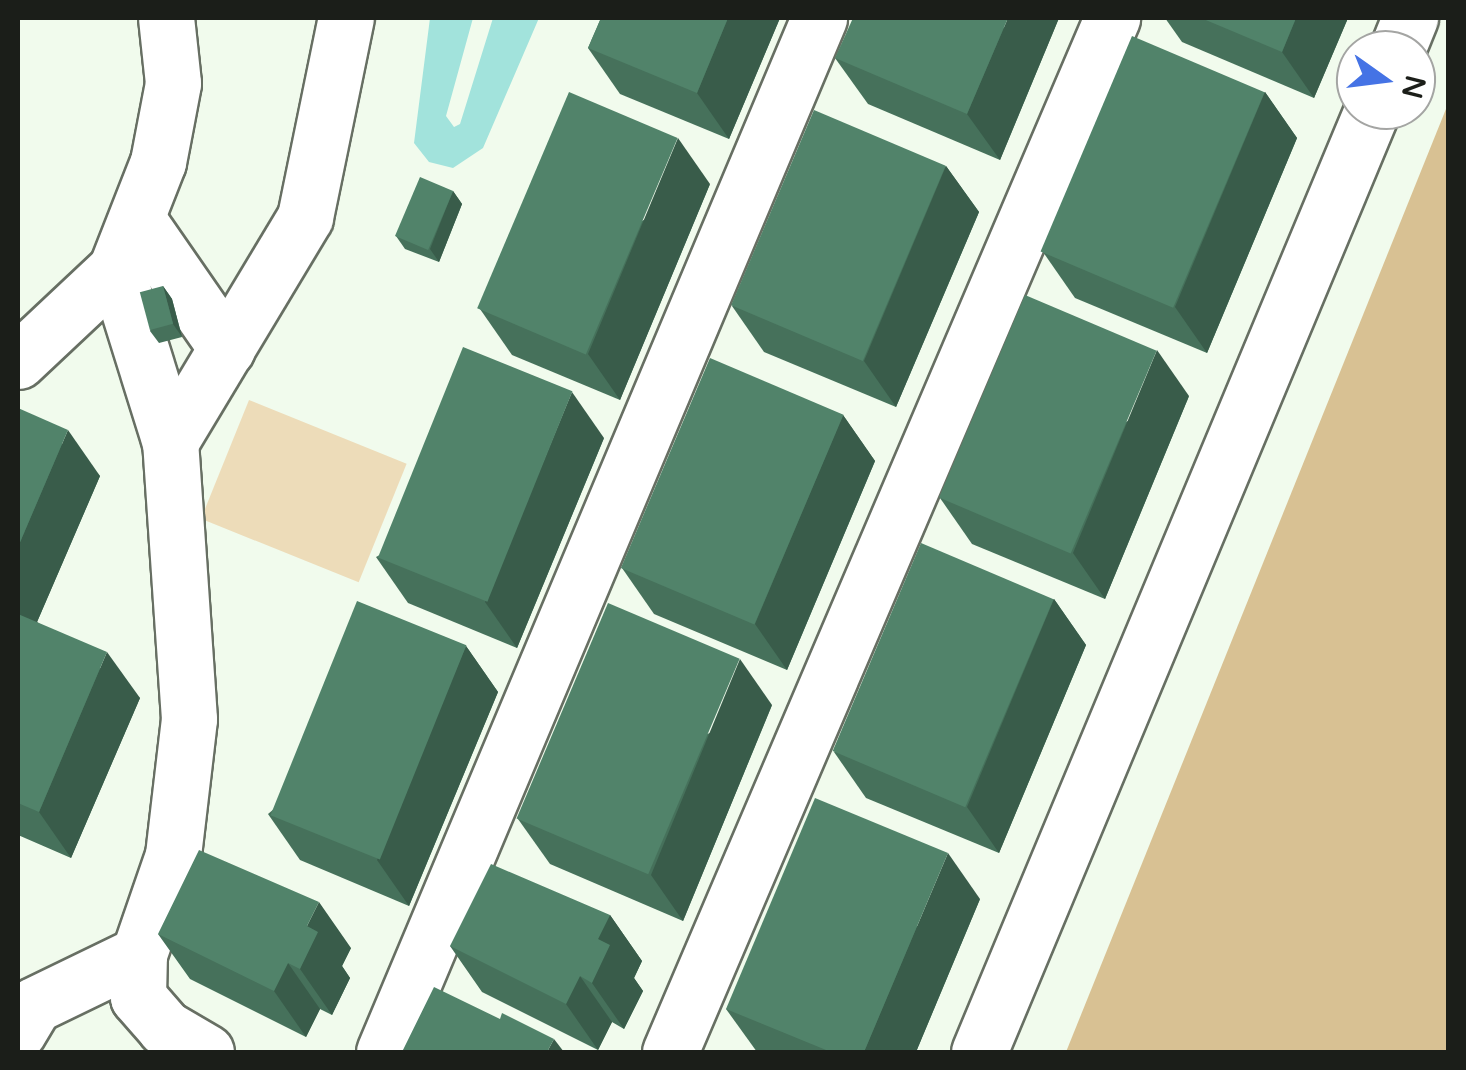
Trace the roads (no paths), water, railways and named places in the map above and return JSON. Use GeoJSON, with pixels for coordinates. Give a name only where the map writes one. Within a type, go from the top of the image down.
{"type":"FeatureCollection","features":[{"type":"Feature","properties":{"kind":"street"},"geometry":{"type":"LineString","coordinates":[[18,361],[116,269],[158,162],[173,83],[166,18]]}},
{"type":"Feature","properties":{"kind":"street"},"geometry":{"type":"LineString","coordinates":[[170,442],[305,217],[346,18]]}},
{"type":"Feature","properties":{"kind":"street"},"geometry":{"type":"LineString","coordinates":[[384,1052],[820,18]]}},
{"type":"Feature","properties":{"kind":"street"},"geometry":{"type":"LineString","coordinates":[[670,1052],[1112,18]]}},
{"type":"Feature","properties":{"kind":"street"},"geometry":{"type":"LineString","coordinates":[[980,1052],[1364,130]]}},
{"type":"Feature","properties":{"kind":"street"},"geometry":{"type":"LineString","coordinates":[[137,219],[227,349]]}},
{"type":"Feature","properties":{"kind":"street"},"geometry":{"type":"LineString","coordinates":[[116,269],[170,442],[189,719],[173,855],[139,954],[138,998],[166,1028],[206,1052]]}},
{"type":"Feature","properties":{"kind":"street"},"geometry":{"type":"LineString","coordinates":[[18,1032],[34,1005],[139,954]]}},
{"type":"Feature","properties":{"kind":"water"},"geometry":{"type":"Polygon","coordinates":[[[430,18],[473,18],[446,116],[454,127],[460,124],[493,18],[539,18],[483,148],[453,168],[429,162],[414,143],[430,18]]]}}]}
